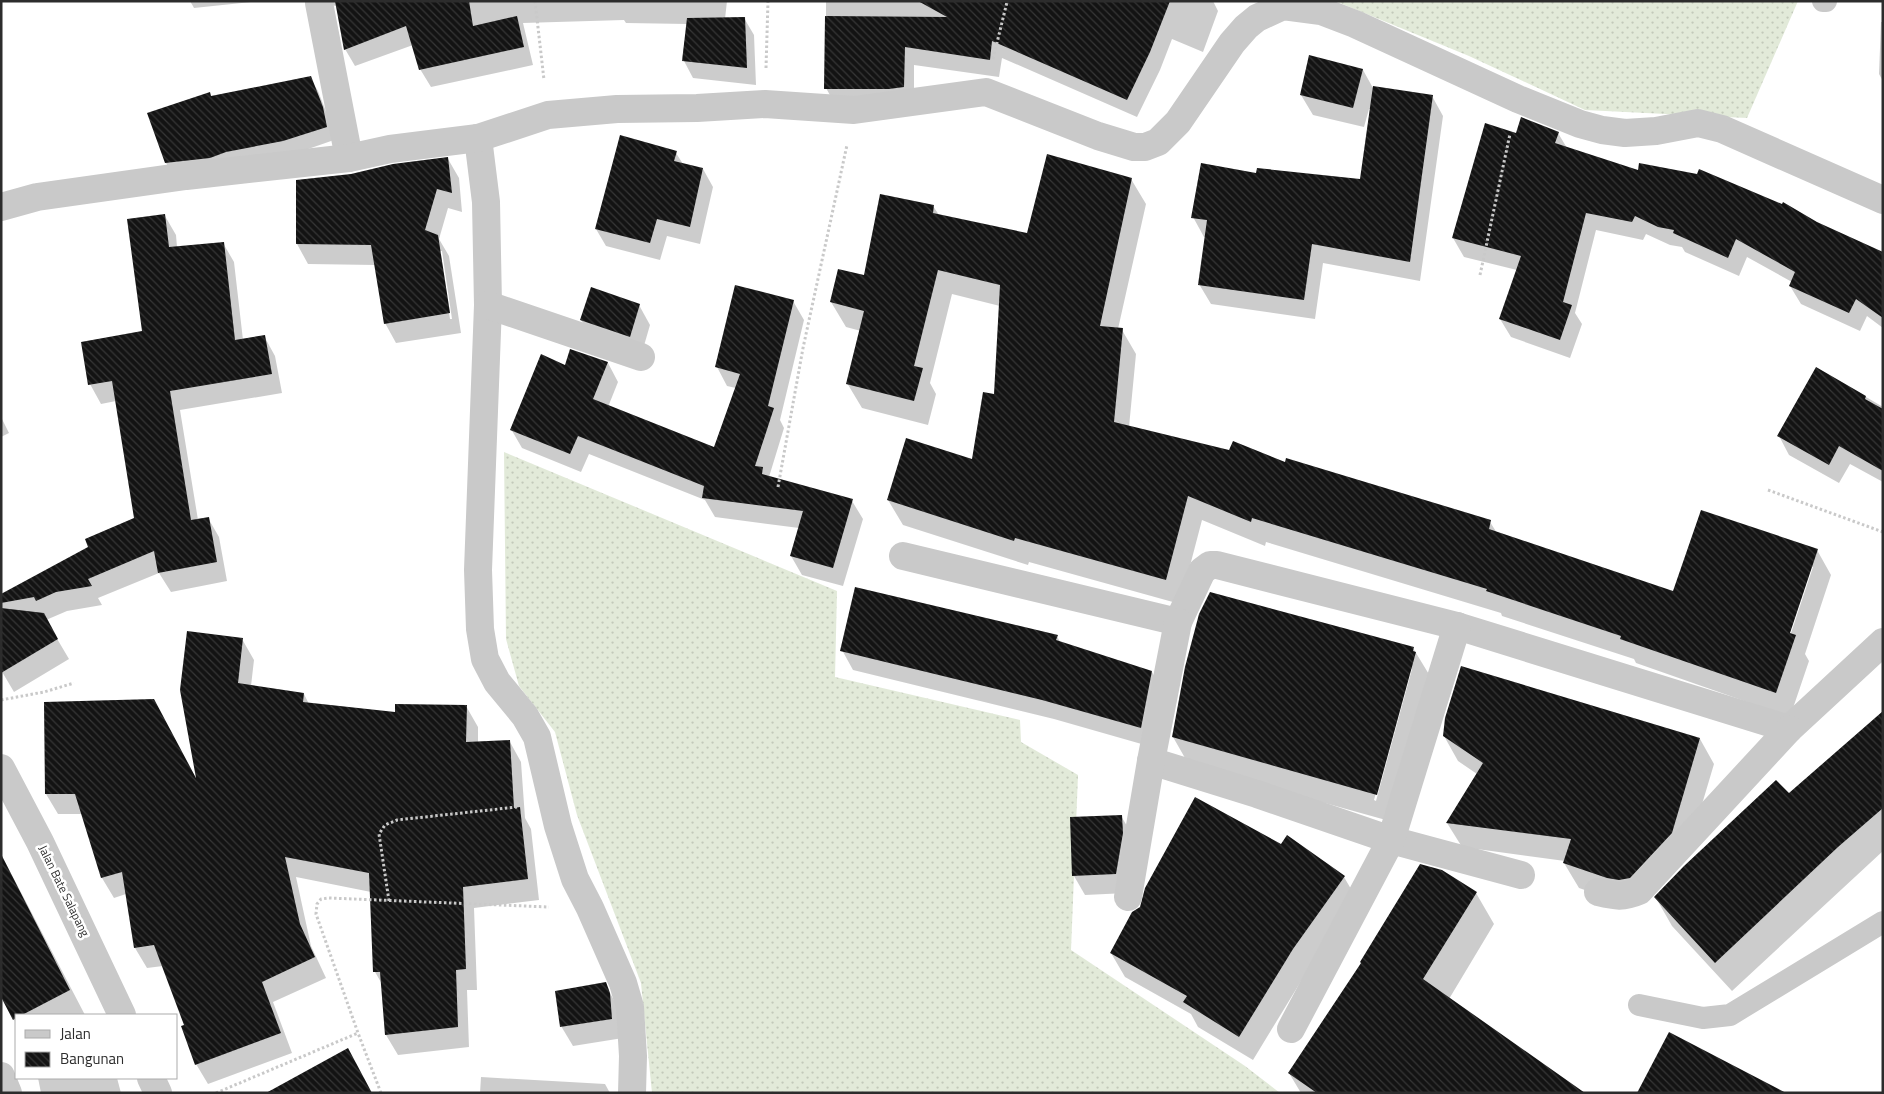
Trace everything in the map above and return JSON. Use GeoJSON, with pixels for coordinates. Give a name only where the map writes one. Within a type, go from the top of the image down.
{"type":"FeatureCollection","features":[{"type":"Feature","properties":{"kind":"street"},"geometry":{"type":"LineString","coordinates":[[318,3],[349,158]]}},
{"type":"Feature","properties":{"kind":"street"},"geometry":{"type":"LineString","coordinates":[[1,207],[37,197],[92,189],[186,176],[349,158],[390,149],[478,138],[548,115],[616,109],[697,108],[765,104],[854,110],[986,92],[1098,136],[1134,147],[1145,147],[1158,142],[1178,122],[1232,43],[1246,27],[1278,4],[1321,11],[1355,24],[1518,99],[1580,124],[1602,130],[1625,133],[1698,123],[1722,129],[1883,200]]}},
{"type":"Feature","properties":{"kind":"street"},"geometry":{"type":"LineString","coordinates":[[478,138],[486,202],[488,305],[478,561],[480,629],[485,659],[497,682],[525,716],[537,737],[558,826],[575,879],[623,983],[630,1007],[633,1056],[632,1093]]}},
{"type":"Feature","properties":{"kind":"street"},"geometry":{"type":"LineString","coordinates":[[488,305],[641,357]]}},
{"type":"Feature","properties":{"kind":"street"},"geometry":{"type":"LineString","coordinates":[[903,556],[1178,622]]}},
{"type":"Feature","properties":{"kind":"street"},"geometry":{"type":"LineString","coordinates":[[1128,897],[1151,761],[1178,622],[1202,571],[1210,566],[1217,565],[1457,626],[1789,729]]}},
{"type":"Feature","properties":{"kind":"street"},"geometry":{"type":"LineString","coordinates":[[1291,1029],[1391,840],[1457,626]]}},
{"type":"Feature","properties":{"kind":"street"},"geometry":{"type":"LineString","coordinates":[[1598,892],[1616,896],[1627,896],[1639,891],[1789,729],[1883,642]]}},
{"type":"Feature","properties":{"kind":"street"},"geometry":{"type":"LineString","coordinates":[[1151,761],[1257,794],[1391,840],[1521,875]]}},
{"type":"Feature","properties":{"kind":"street","name":"Jalan Bate Salapang"},"geometry":{"type":"LineString","coordinates":[[1,768],[40,842],[122,1014]]}},
{"type":"Feature","properties":{"kind":"street"},"geometry":{"type":"LineString","coordinates":[[1,1076],[8,1093]]}},
{"type":"Feature","properties":{"kind":"street"},"geometry":{"type":"LineString","coordinates":[[151,1079],[158,1093]]}},
{"type":"Feature","properties":{"kind":"lane"},"geometry":{"type":"LineString","coordinates":[[1639,1005],[1703,1018],[1730,1015],[1883,922]]}},
{"type":"Feature","properties":{"kind":"path"},"geometry":{"type":"LineString","coordinates":[[535,1],[548,115]]}},
{"type":"Feature","properties":{"kind":"path"},"geometry":{"type":"LineString","coordinates":[[765,104],[768,1]]}},
{"type":"Feature","properties":{"kind":"path"},"geometry":{"type":"LineString","coordinates":[[986,92],[1006,2]]}},
{"type":"Feature","properties":{"kind":"path"},"geometry":{"type":"LineString","coordinates":[[1480,275],[1518,99]]}},
{"type":"Feature","properties":{"kind":"path"},"geometry":{"type":"LineString","coordinates":[[778,487],[803,348],[854,110]]}},
{"type":"Feature","properties":{"kind":"path"},"geometry":{"type":"LineString","coordinates":[[1768,490],[1883,532]]}},
{"type":"Feature","properties":{"kind":"path"},"geometry":{"type":"LineString","coordinates":[[1,700],[44,692],[74,683]]}},
{"type":"Feature","properties":{"kind":"path"},"geometry":{"type":"LineString","coordinates":[[389,901],[379,834],[385,825],[397,820],[553,803]]}},
{"type":"Feature","properties":{"kind":"path"},"geometry":{"type":"LineString","coordinates":[[381,1093],[316,914],[316,904],[321,899],[590,908]]}},
{"type":"Feature","properties":{"kind":"path"},"geometry":{"type":"LineString","coordinates":[[216,1093],[358,1034]]}},
{"type":"Feature","properties":{"kind":"green space"},"geometry":{"type":"Polygon","coordinates":[[[1335,1],[1798,1],[1747,118],[1585,110],[1469,56],[1335,1]]]}},
{"type":"Feature","properties":{"kind":"green space"},"geometry":{"type":"Polygon","coordinates":[[[504,452],[837,591],[835,677],[1020,720],[1021,742],[1078,775],[1071,950],[1245,1066],[1280,1093],[652,1093],[641,983],[577,815],[555,732],[519,686],[506,639],[504,452]]]}},
{"type":"Feature","properties":{"kind":"building"},"geometry":{"type":"Polygon","coordinates":[[[335,1],[469,1],[473,26],[517,16],[524,47],[419,70],[406,26],[344,50],[335,1]]]}},
{"type":"Feature","properties":{"kind":"building"},"geometry":{"type":"Polygon","coordinates":[[[918,1],[1170,1],[1150,52],[1127,100],[992,41],[990,60],[905,47],[904,87],[889,89],[824,89],[825,16],[947,17],[918,1]]]}},
{"type":"Feature","properties":{"kind":"building"},"geometry":{"type":"Polygon","coordinates":[[[745,17],[747,68],[682,61],[687,18],[745,17]]]}},
{"type":"Feature","properties":{"kind":"building"},"geometry":{"type":"Polygon","coordinates":[[[1309,55],[1363,69],[1353,108],[1300,95],[1309,55]]]}},
{"type":"Feature","properties":{"kind":"building"},"geometry":{"type":"Polygon","coordinates":[[[311,76],[323,107],[327,127],[283,141],[226,152],[210,158],[165,163],[147,113],[210,92],[211,96],[311,76]]]}},
{"type":"Feature","properties":{"kind":"building"},"geometry":{"type":"Polygon","coordinates":[[[1373,86],[1433,95],[1410,262],[1312,244],[1304,300],[1198,285],[1207,220],[1191,218],[1201,163],[1256,173],[1257,168],[1360,179],[1373,86]]]}},
{"type":"Feature","properties":{"kind":"building"},"geometry":{"type":"Polygon","coordinates":[[[1521,117],[1559,132],[1555,143],[1638,170],[1639,163],[1697,174],[1699,169],[1782,204],[1783,202],[1817,222],[1883,252],[1883,318],[1856,299],[1849,313],[1789,286],[1795,272],[1736,239],[1728,258],[1673,233],[1674,230],[1658,227],[1635,216],[1632,222],[1586,213],[1563,302],[1572,305],[1560,340],[1499,319],[1521,256],[1452,238],[1485,123],[1516,133],[1521,117]]]}},
{"type":"Feature","properties":{"kind":"building"},"geometry":{"type":"Polygon","coordinates":[[[620,135],[677,151],[674,161],[703,168],[690,227],[657,219],[650,243],[595,229],[620,135]]]}},
{"type":"Feature","properties":{"kind":"building"},"geometry":{"type":"Polygon","coordinates":[[[1047,154],[1132,178],[1100,326],[1123,328],[1114,422],[1229,450],[1233,441],[1285,462],[1286,458],[1491,520],[1489,529],[1673,591],[1701,510],[1818,549],[1790,633],[1796,635],[1776,693],[1620,639],[1621,636],[1486,591],[1487,589],[1252,518],[1251,522],[1188,496],[1166,580],[1015,538],[1014,541],[887,500],[906,438],[972,459],[983,392],[994,394],[1000,285],[938,270],[914,366],[923,368],[914,401],[846,384],[864,311],[830,302],[838,269],[864,275],[880,194],[934,205],[933,213],[1027,233],[1047,154]]]}},
{"type":"Feature","properties":{"kind":"building"},"geometry":{"type":"Polygon","coordinates":[[[448,157],[452,193],[437,189],[425,230],[438,235],[450,313],[384,324],[371,245],[296,244],[296,180],[351,174],[393,164],[448,157]]]}},
{"type":"Feature","properties":{"kind":"building"},"geometry":{"type":"Polygon","coordinates":[[[165,214],[169,247],[224,242],[235,340],[265,335],[272,374],[170,391],[191,520],[209,517],[217,562],[158,573],[154,551],[88,579],[92,586],[56,592],[36,601],[34,597],[1,603],[1,594],[88,547],[85,539],[134,518],[112,381],[88,385],[81,342],[142,331],[127,219],[165,214]]]}},
{"type":"Feature","properties":{"kind":"building"},"geometry":{"type":"Polygon","coordinates":[[[735,285],[794,300],[768,406],[774,408],[755,466],[763,467],[762,474],[853,499],[833,568],[790,556],[803,511],[702,498],[704,486],[578,436],[570,454],[510,430],[541,354],[565,365],[570,349],[608,362],[593,399],[714,447],[740,374],[715,367],[735,285]]]}},
{"type":"Feature","properties":{"kind":"building"},"geometry":{"type":"Polygon","coordinates":[[[591,287],[640,304],[630,337],[580,320],[591,287]]]}},
{"type":"Feature","properties":{"kind":"building"},"geometry":{"type":"Polygon","coordinates":[[[1816,367],[1866,396],[1865,399],[1883,409],[1883,471],[1839,446],[1829,465],[1777,436],[1816,367]]]}},
{"type":"Feature","properties":{"kind":"building"},"geometry":{"type":"Polygon","coordinates":[[[855,587],[1058,635],[1056,640],[1152,671],[1141,728],[1042,700],[840,651],[855,587]]]}},
{"type":"Feature","properties":{"kind":"building"},"geometry":{"type":"Polygon","coordinates":[[[1210,592],[1414,647],[1413,651],[1416,652],[1377,795],[1172,737],[1185,667],[1199,614],[1210,592]]]}},
{"type":"Feature","properties":{"kind":"building"},"geometry":{"type":"Polygon","coordinates":[[[1,608],[44,613],[58,639],[1,673],[1,608]]]}},
{"type":"Feature","properties":{"kind":"building"},"geometry":{"type":"Polygon","coordinates":[[[187,631],[243,638],[238,683],[304,693],[303,702],[395,712],[395,704],[467,705],[466,742],[510,740],[514,808],[520,807],[528,879],[463,887],[466,969],[456,970],[458,1027],[385,1035],[380,972],[373,972],[369,873],[285,857],[300,924],[315,957],[262,982],[281,1033],[195,1065],[181,1026],[184,1025],[154,945],[134,948],[122,872],[101,878],[75,794],[45,794],[44,702],[154,699],[196,778],[180,690],[187,631]]]}},
{"type":"Feature","properties":{"kind":"building"},"geometry":{"type":"Polygon","coordinates":[[[1461,666],[1700,738],[1672,833],[1630,878],[1619,880],[1607,878],[1563,863],[1571,839],[1446,823],[1483,763],[1443,736],[1445,718],[1461,666]]]}},
{"type":"Feature","properties":{"kind":"building"},"geometry":{"type":"Polygon","coordinates":[[[1883,711],[1883,808],[1838,847],[1715,963],[1654,897],[1684,866],[1776,780],[1789,793],[1883,711]]]}},
{"type":"Feature","properties":{"kind":"building"},"geometry":{"type":"Polygon","coordinates":[[[1195,797],[1281,844],[1287,835],[1345,876],[1293,949],[1239,1037],[1183,1002],[1187,996],[1110,953],[1132,912],[1140,907],[1145,888],[1195,797]]]}},
{"type":"Feature","properties":{"kind":"building"},"geometry":{"type":"Polygon","coordinates":[[[1122,815],[1123,833],[1116,874],[1072,876],[1070,817],[1122,815]]]}},
{"type":"Feature","properties":{"kind":"building"},"geometry":{"type":"Polygon","coordinates":[[[1,854],[70,990],[24,1014],[15,1014],[13,1020],[1,997],[1,854]]]}},
{"type":"Feature","properties":{"kind":"building"},"geometry":{"type":"Polygon","coordinates":[[[1420,864],[1442,870],[1477,892],[1423,979],[1585,1093],[1317,1093],[1288,1073],[1361,963],[1420,864]]]}},
{"type":"Feature","properties":{"kind":"building"},"geometry":{"type":"Polygon","coordinates":[[[606,982],[610,993],[612,1019],[560,1027],[555,991],[606,982]]]}},
{"type":"Feature","properties":{"kind":"building"},"geometry":{"type":"Polygon","coordinates":[[[1669,1032],[1786,1093],[1637,1093],[1669,1032]]]}},
{"type":"Feature","properties":{"kind":"building"},"geometry":{"type":"Polygon","coordinates":[[[348,1048],[372,1093],[266,1093],[348,1048]]]}}]}
